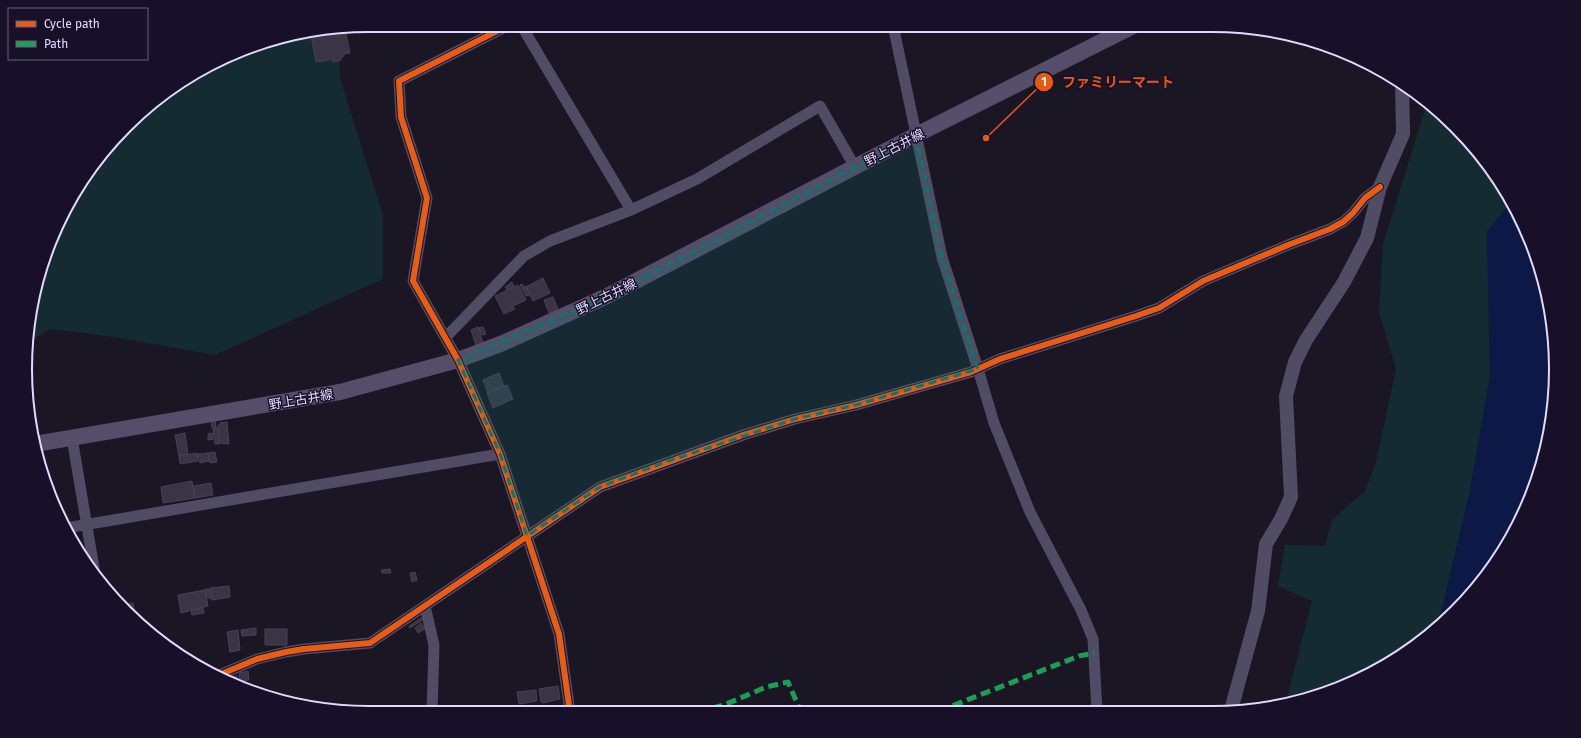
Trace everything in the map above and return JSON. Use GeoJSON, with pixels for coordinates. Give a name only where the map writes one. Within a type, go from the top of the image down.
{"type":"FeatureCollection","features":[{"type":"Feature","properties":{"kind":"main road","name":"野上古井線"},"geometry":{"type":"LineString","coordinates":[[40,443],[340,392],[458,360],[503,343],[607,296],[916,135],[1120,32]]}},
{"type":"Feature","properties":{"kind":"street"},"geometry":{"type":"LineString","coordinates":[[495,32],[399,81],[401,117],[427,198],[414,281],[458,360],[500,454],[559,634],[569,706]]}},
{"type":"Feature","properties":{"kind":"street"},"geometry":{"type":"LineString","coordinates":[[525,32],[631,210]]}},
{"type":"Feature","properties":{"kind":"street"},"geometry":{"type":"LineString","coordinates":[[895,32],[942,257],[994,423],[1030,512],[1081,610],[1093,639],[1097,706]]}},
{"type":"Feature","properties":{"kind":"street"},"geometry":{"type":"LineString","coordinates":[[1232,705],[1258,611],[1266,544],[1281,519],[1291,497],[1286,396],[1295,362],[1306,340],[1344,282],[1367,238],[1380,187],[1403,134],[1402,91]]}},
{"type":"Feature","properties":{"kind":"street"},"geometry":{"type":"LineString","coordinates":[[446,336],[524,256],[550,241],[631,210],[697,179],[820,106],[855,167]]}},
{"type":"Feature","properties":{"kind":"street"},"geometry":{"type":"LineString","coordinates":[[224,673],[256,659],[286,652],[370,643],[600,487],[743,435],[795,419],[856,405],[978,369],[1000,359],[1159,308],[1203,281],[1288,244],[1330,229],[1343,222],[1352,214],[1365,198],[1380,187]]}},
{"type":"Feature","properties":{"kind":"street"},"geometry":{"type":"LineString","coordinates":[[72,438],[93,561]]}},
{"type":"Feature","properties":{"kind":"street"},"geometry":{"type":"LineString","coordinates":[[71,527],[500,454]]}},
{"type":"Feature","properties":{"kind":"street"},"geometry":{"type":"LineString","coordinates":[[426,606],[434,645],[432,706]]}},
{"type":"Feature","properties":{"kind":"highlighted area"},"geometry":{"type":"Polygon","coordinates":[[[916,135],[942,257],[978,369],[856,405],[795,419],[660,464],[600,487],[527,536],[500,454],[458,360],[607,296],[916,135]]]}},
{"type":"Feature","properties":{"kind":"green space"},"geometry":{"type":"Polygon","coordinates":[[[338,34],[340,78],[383,215],[383,279],[215,355],[108,336],[50,329],[34,339],[38,303],[43,282],[58,240],[77,200],[89,182],[116,147],[131,131],[164,102],[182,89],[200,77],[220,67],[282,43],[303,38],[338,34]]]}},
{"type":"Feature","properties":{"kind":"green space"},"geometry":{"type":"Polygon","coordinates":[[[1425,109],[1465,147],[1492,182],[1507,207],[1487,232],[1490,376],[1470,491],[1440,616],[1417,636],[1380,661],[1341,680],[1287,698],[1312,601],[1278,586],[1285,545],[1325,546],[1332,520],[1365,491],[1376,462],[1396,369],[1379,312],[1383,244],[1425,109]]]}},
{"type":"Feature","properties":{"kind":"water"},"geometry":{"type":"Polygon","coordinates":[[[1507,207],[1523,240],[1538,282],[1543,303],[1548,347],[1549,369],[1546,413],[1543,435],[1531,477],[1504,538],[1479,574],[1440,616],[1470,491],[1490,376],[1487,232],[1507,207]]]}},
{"type":"Feature","properties":{"kind":"building"},"geometry":{"type":"Polygon","coordinates":[[[346,33],[350,53],[344,54],[344,56],[341,57],[341,60],[333,62],[333,59],[316,62],[311,37],[346,33]]]}},
{"type":"Feature","properties":{"kind":"building"},"geometry":{"type":"Polygon","coordinates":[[[543,278],[550,293],[533,301],[526,287],[543,278]]]}},
{"type":"Feature","properties":{"kind":"building"},"geometry":{"type":"Polygon","coordinates":[[[512,282],[514,287],[507,290],[505,287],[512,282]]]}},
{"type":"Feature","properties":{"kind":"building"},"geometry":{"type":"Polygon","coordinates":[[[522,284],[524,287],[526,286],[529,295],[526,296],[520,285],[522,284]]]}},
{"type":"Feature","properties":{"kind":"building"},"geometry":{"type":"Polygon","coordinates":[[[518,285],[526,300],[513,306],[515,309],[504,314],[495,296],[518,285]]]}},
{"type":"Feature","properties":{"kind":"building"},"geometry":{"type":"Polygon","coordinates":[[[553,297],[558,309],[549,313],[544,300],[553,297]]]}},
{"type":"Feature","properties":{"kind":"building"},"geometry":{"type":"Polygon","coordinates":[[[478,327],[483,343],[476,345],[471,330],[478,327]]]}},
{"type":"Feature","properties":{"kind":"building"},"geometry":{"type":"Polygon","coordinates":[[[483,327],[486,334],[482,335],[479,328],[483,327]]]}},
{"type":"Feature","properties":{"kind":"building"},"geometry":{"type":"Polygon","coordinates":[[[499,373],[504,386],[488,393],[483,380],[499,373]]]}},
{"type":"Feature","properties":{"kind":"building"},"geometry":{"type":"Polygon","coordinates":[[[507,385],[513,399],[493,408],[487,393],[507,385]]]}},
{"type":"Feature","properties":{"kind":"building"},"geometry":{"type":"Polygon","coordinates":[[[215,419],[216,428],[212,428],[211,420],[215,419]]]}},
{"type":"Feature","properties":{"kind":"building"},"geometry":{"type":"Polygon","coordinates":[[[227,422],[229,444],[219,443],[218,425],[220,425],[220,423],[227,422]]]}},
{"type":"Feature","properties":{"kind":"building"},"geometry":{"type":"Polygon","coordinates":[[[218,428],[219,444],[215,444],[213,429],[218,428]]]}},
{"type":"Feature","properties":{"kind":"building"},"geometry":{"type":"Polygon","coordinates":[[[185,433],[188,454],[179,456],[175,435],[185,433]]]}},
{"type":"Feature","properties":{"kind":"building"},"geometry":{"type":"Polygon","coordinates":[[[212,433],[213,439],[208,440],[208,434],[212,433]]]}},
{"type":"Feature","properties":{"kind":"building"},"geometry":{"type":"Polygon","coordinates":[[[215,452],[217,462],[210,463],[208,453],[215,452]]]}},
{"type":"Feature","properties":{"kind":"building"},"geometry":{"type":"Polygon","coordinates":[[[197,453],[198,461],[180,464],[179,456],[197,453]]]}},
{"type":"Feature","properties":{"kind":"building"},"geometry":{"type":"Polygon","coordinates":[[[208,453],[209,461],[200,463],[198,454],[208,453]]]}},
{"type":"Feature","properties":{"kind":"building"},"geometry":{"type":"Polygon","coordinates":[[[192,481],[195,498],[163,503],[161,487],[192,481]]]}},
{"type":"Feature","properties":{"kind":"building"},"geometry":{"type":"Polygon","coordinates":[[[211,483],[213,495],[195,498],[193,486],[211,483]]]}},
{"type":"Feature","properties":{"kind":"building"},"geometry":{"type":"Polygon","coordinates":[[[390,569],[391,573],[382,573],[381,570],[390,569]]]}},
{"type":"Feature","properties":{"kind":"building"},"geometry":{"type":"Polygon","coordinates":[[[415,572],[417,580],[412,582],[410,573],[415,572]]]}},
{"type":"Feature","properties":{"kind":"building"},"geometry":{"type":"Polygon","coordinates":[[[229,586],[230,597],[212,600],[210,588],[229,586]]]}},
{"type":"Feature","properties":{"kind":"building"},"geometry":{"type":"Polygon","coordinates":[[[205,589],[209,589],[211,598],[207,598],[205,589]]]}},
{"type":"Feature","properties":{"kind":"building"},"geometry":{"type":"Polygon","coordinates":[[[205,590],[208,606],[181,613],[178,595],[205,590]]]}},
{"type":"Feature","properties":{"kind":"building"},"geometry":{"type":"Polygon","coordinates":[[[133,603],[134,610],[131,607],[128,604],[133,603]]]}},
{"type":"Feature","properties":{"kind":"building"},"geometry":{"type":"Polygon","coordinates":[[[200,607],[203,607],[204,613],[192,615],[191,610],[200,609],[200,607]]]}},
{"type":"Feature","properties":{"kind":"building"},"geometry":{"type":"Polygon","coordinates":[[[423,617],[424,619],[410,628],[409,626],[423,617]]]}},
{"type":"Feature","properties":{"kind":"building"},"geometry":{"type":"Polygon","coordinates":[[[421,623],[425,629],[418,633],[415,628],[421,623]]]}},
{"type":"Feature","properties":{"kind":"building"},"geometry":{"type":"Polygon","coordinates":[[[256,628],[256,635],[242,636],[241,630],[256,628]]]}},
{"type":"Feature","properties":{"kind":"building"},"geometry":{"type":"Polygon","coordinates":[[[265,629],[287,629],[287,645],[265,645],[265,629]]]}},
{"type":"Feature","properties":{"kind":"building"},"geometry":{"type":"Polygon","coordinates":[[[238,630],[240,650],[230,652],[227,632],[238,630]]]}},
{"type":"Feature","properties":{"kind":"building"},"geometry":{"type":"Polygon","coordinates":[[[248,671],[249,680],[240,680],[239,673],[248,671]]]}},
{"type":"Feature","properties":{"kind":"building"},"geometry":{"type":"Polygon","coordinates":[[[558,686],[560,699],[541,702],[539,689],[558,686]]]}},
{"type":"Feature","properties":{"kind":"building"},"geometry":{"type":"Polygon","coordinates":[[[536,690],[537,701],[519,704],[517,692],[536,690]]]}},
{"type":"Feature","properties":{"kind":"marked path"},"geometry":{"type":"LineString","coordinates":[[952,706],[1079,656],[1094,653]]}},
{"type":"Feature","properties":{"kind":"marked path"},"geometry":{"type":"LineString","coordinates":[[720,706],[766,687],[788,682],[798,706]]}},
{"type":"Feature","properties":{"kind":"cycle path"},"geometry":{"type":"LineString","coordinates":[[495,32],[399,81],[401,117],[427,198],[413,281],[458,360],[500,454],[559,634],[569,706]]}},
{"type":"Feature","properties":{"kind":"cycle path"},"geometry":{"type":"LineString","coordinates":[[224,673],[257,659],[286,652],[370,643],[600,487],[743,435],[795,419],[856,405],[971,372],[1000,359],[1159,308],[1203,281],[1330,229],[1343,222],[1353,213],[1365,198],[1380,187]]}},
{"type":"Feature","properties":{"kind":"place","name":"ファミリーマート"},"geometry":{"type":"Point","coordinates":[986,138]}}]}
